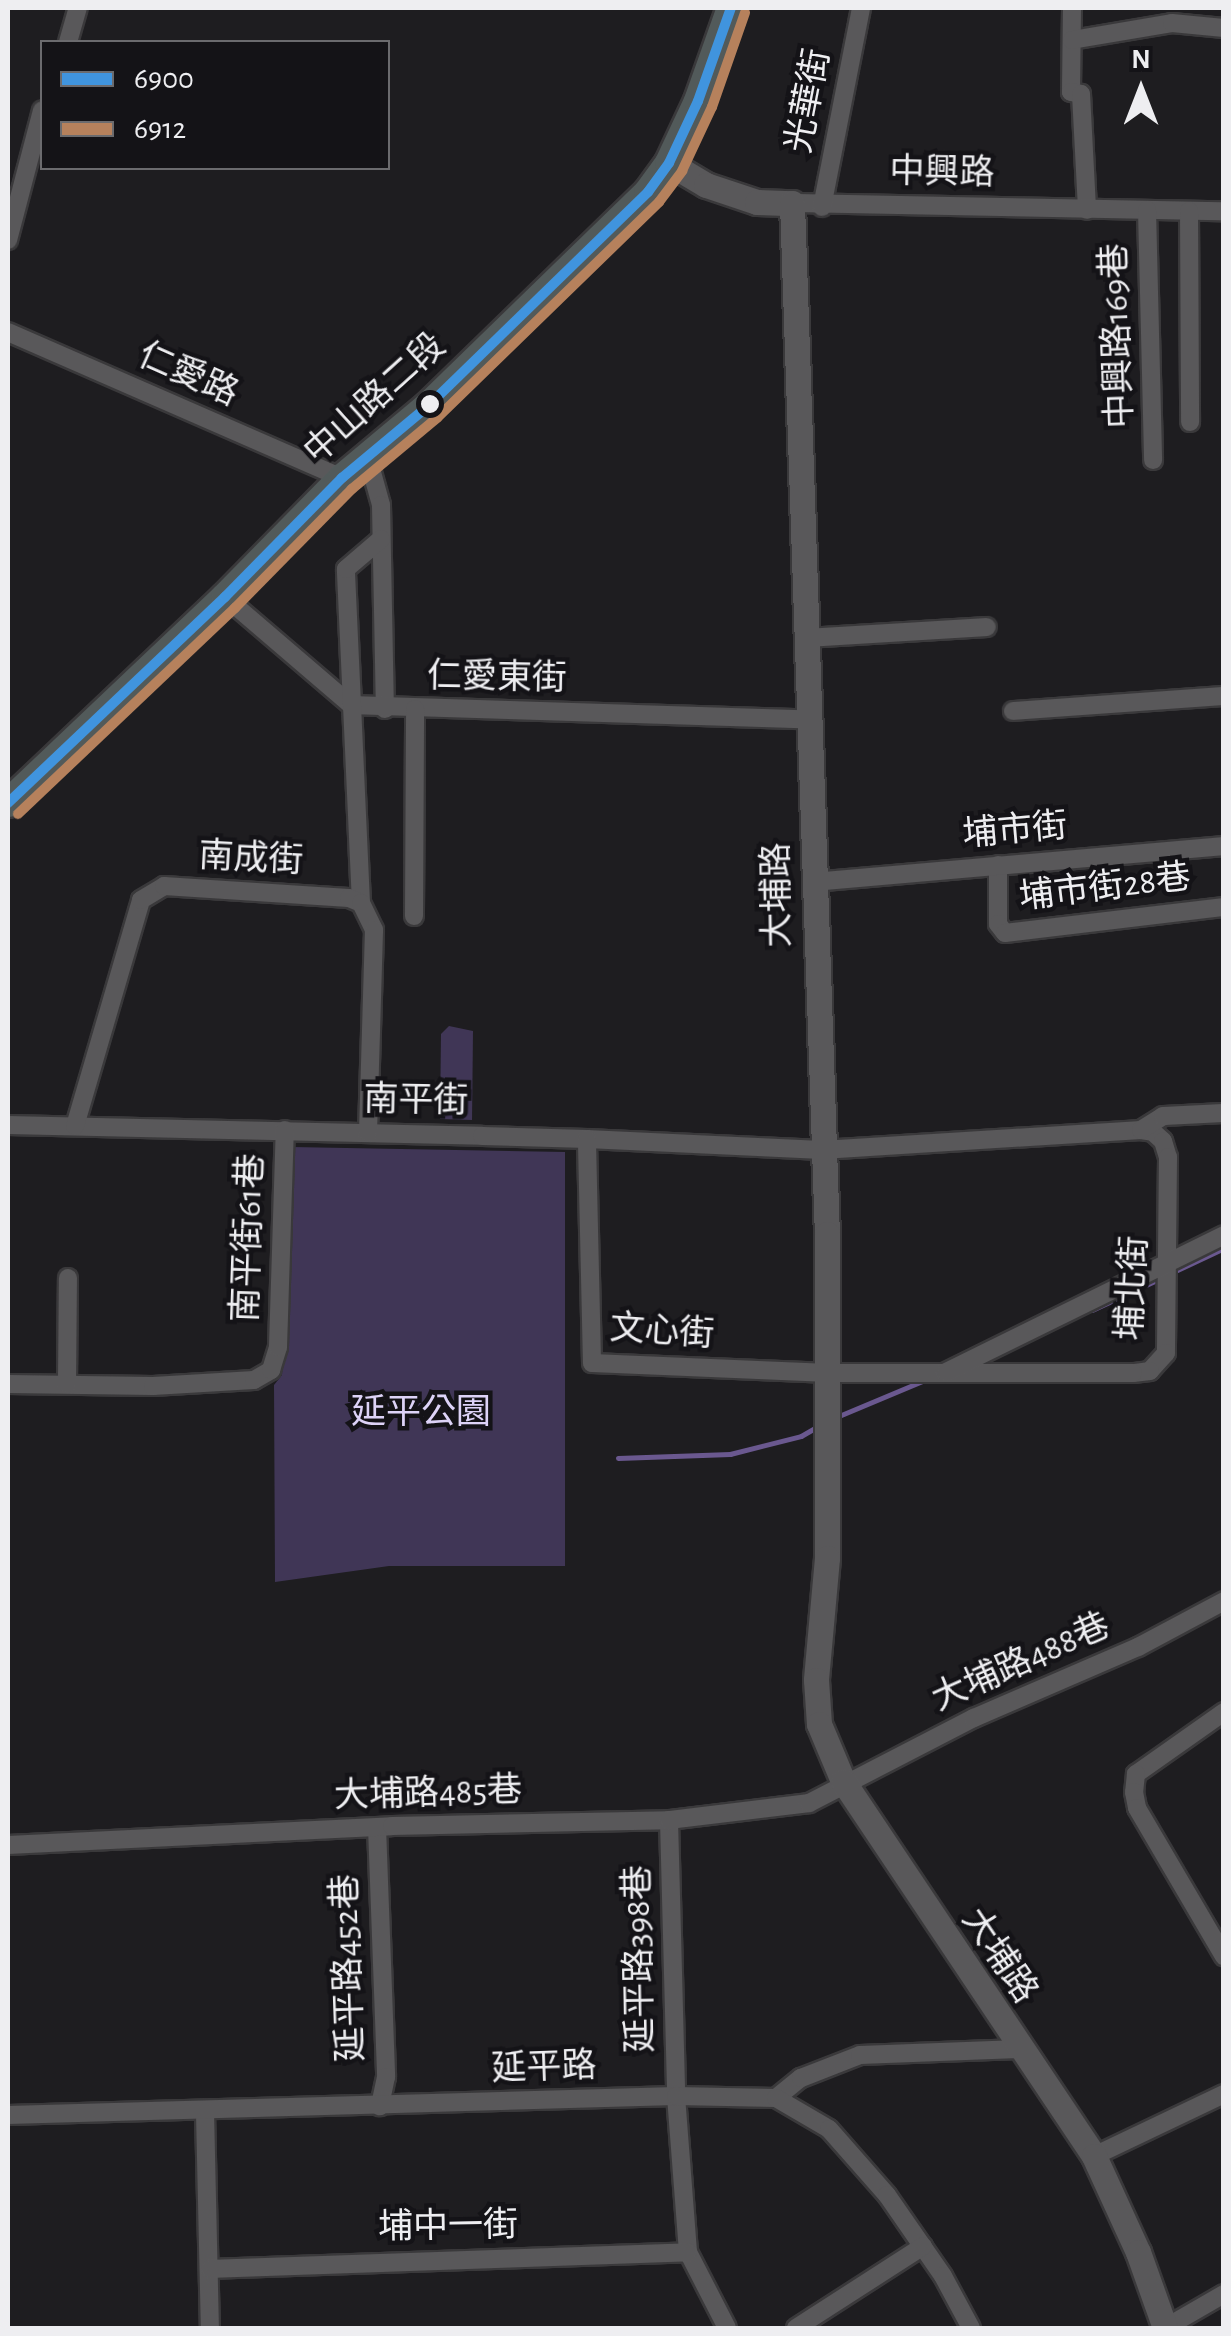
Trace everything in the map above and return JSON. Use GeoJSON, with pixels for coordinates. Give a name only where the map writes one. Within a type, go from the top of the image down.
{"type":"FeatureCollection","features":[{"type":"Feature","properties":{"kind":"main road","name":"中山路二段"},"geometry":{"type":"LineString","coordinates":[[8,803],[225,597],[342,478],[427,407],[648,192],[668,163],[698,101],[730,8]]}},
{"type":"Feature","properties":{"kind":"main road","name":"中興路"},"geometry":{"type":"LineString","coordinates":[[668,163],[706,185],[757,202],[792,204]]}},
{"type":"Feature","properties":{"kind":"main road","name":"大埔路"},"geometry":{"type":"LineString","coordinates":[[792,204],[830,1373],[824,1586],[816,1680],[818,1724],[843,1781],[1094,2156],[1138,2252],[1165,2328]]}},
{"type":"Feature","properties":{"kind":"street"},"geometry":{"type":"LineString","coordinates":[[70,40],[78,8]]}},
{"type":"Feature","properties":{"kind":"street","name":"光華街"},"geometry":{"type":"LineString","coordinates":[[822,207],[861,8]]}},
{"type":"Feature","properties":{"kind":"street"},"geometry":{"type":"LineString","coordinates":[[1072,8],[1071,92],[1080,94],[1087,210]]}},
{"type":"Feature","properties":{"kind":"street"},"geometry":{"type":"LineString","coordinates":[[1072,40],[1172,23],[1224,28]]}},
{"type":"Feature","properties":{"kind":"street"},"geometry":{"type":"LineString","coordinates":[[8,240],[40,120]]}},
{"type":"Feature","properties":{"kind":"street","name":"中興路"},"geometry":{"type":"LineString","coordinates":[[792,204],[1224,211]]}},
{"type":"Feature","properties":{"kind":"street","name":"中興路169巷"},"geometry":{"type":"LineString","coordinates":[[1146,210],[1154,460]]}},
{"type":"Feature","properties":{"kind":"street"},"geometry":{"type":"LineString","coordinates":[[1188,210],[1190,422]]}},
{"type":"Feature","properties":{"kind":"street","name":"仁愛路"},"geometry":{"type":"LineString","coordinates":[[8,332],[342,478]]}},
{"type":"Feature","properties":{"kind":"street"},"geometry":{"type":"LineString","coordinates":[[368,458],[381,504],[385,709]]}},
{"type":"Feature","properties":{"kind":"street"},"geometry":{"type":"LineString","coordinates":[[368,1133],[374,930],[361,903],[346,569],[381,539]]}},
{"type":"Feature","properties":{"kind":"street"},"geometry":{"type":"LineString","coordinates":[[225,597],[261,633],[351,705]]}},
{"type":"Feature","properties":{"kind":"street"},"geometry":{"type":"LineString","coordinates":[[808,638],[987,627]]}},
{"type":"Feature","properties":{"kind":"street"},"geometry":{"type":"LineString","coordinates":[[1013,711],[1224,696]]}},
{"type":"Feature","properties":{"kind":"street","name":"仁愛東街"},"geometry":{"type":"LineString","coordinates":[[351,705],[809,719]]}},
{"type":"Feature","properties":{"kind":"street"},"geometry":{"type":"LineString","coordinates":[[414,916],[415,708]]}},
{"type":"Feature","properties":{"kind":"street","name":"埔市街"},"geometry":{"type":"LineString","coordinates":[[813,882],[1224,846]]}},
{"type":"Feature","properties":{"kind":"street","name":"埔市街28巷"},"geometry":{"type":"LineString","coordinates":[[998,865],[998,924],[1005,934],[1224,906]]}},
{"type":"Feature","properties":{"kind":"street","name":"南成街"},"geometry":{"type":"LineString","coordinates":[[76,1126],[141,900],[164,886],[350,898],[361,903]]}},
{"type":"Feature","properties":{"kind":"street"},"geometry":{"type":"LineString","coordinates":[[822,1150],[1141,1130],[1163,1116],[1224,1113]]}},
{"type":"Feature","properties":{"kind":"street","name":"南平街"},"geometry":{"type":"LineString","coordinates":[[8,1126],[285,1130],[822,1150]]}},
{"type":"Feature","properties":{"kind":"street","name":"南平街61巷"},"geometry":{"type":"LineString","coordinates":[[67,1384],[153,1386],[254,1380],[271,1370],[278,1348],[285,1130]]}},
{"type":"Feature","properties":{"kind":"street","name":"埔北街"},"geometry":{"type":"LineString","coordinates":[[942,1373],[1150,1371],[1166,1354],[1170,1340],[1168,1157],[1163,1141],[1154,1132],[1141,1130]]}},
{"type":"Feature","properties":{"kind":"street","name":"文心街"},"geometry":{"type":"LineString","coordinates":[[587,1139],[592,1363],[830,1373]]}},
{"type":"Feature","properties":{"kind":"street"},"geometry":{"type":"LineString","coordinates":[[830,1373],[942,1373],[1224,1235]]}},
{"type":"Feature","properties":{"kind":"street"},"geometry":{"type":"LineString","coordinates":[[8,1384],[67,1384],[68,1278]]}},
{"type":"Feature","properties":{"kind":"street","name":"大埔路488巷"},"geometry":{"type":"LineString","coordinates":[[843,1781],[974,1718],[1138,1647],[1224,1601]]}},
{"type":"Feature","properties":{"kind":"street"},"geometry":{"type":"LineString","coordinates":[[1224,1712],[1136,1774],[1134,1792],[1137,1808],[1224,1956]]}},
{"type":"Feature","properties":{"kind":"street","name":"大埔路485巷"},"geometry":{"type":"LineString","coordinates":[[8,1846],[377,1827],[668,1820],[809,1803],[843,1781]]}},
{"type":"Feature","properties":{"kind":"street","name":"延平路398巷"},"geometry":{"type":"LineString","coordinates":[[668,1820],[676,2096],[688,2252]]}},
{"type":"Feature","properties":{"kind":"street","name":"延平路452巷"},"geometry":{"type":"LineString","coordinates":[[377,1827],[386,2077],[380,2106]]}},
{"type":"Feature","properties":{"kind":"street"},"geometry":{"type":"LineString","coordinates":[[776,2098],[801,2078],[860,2055],[1019,2049]]}},
{"type":"Feature","properties":{"kind":"street"},"geometry":{"type":"LineString","coordinates":[[1094,2156],[1224,2094]]}},
{"type":"Feature","properties":{"kind":"street","name":"延平路"},"geometry":{"type":"LineString","coordinates":[[8,2115],[676,2096],[776,2098],[829,2129],[887,2195],[923,2246],[971,2328]]}},
{"type":"Feature","properties":{"kind":"street"},"geometry":{"type":"LineString","coordinates":[[206,2112],[210,2328]]}},
{"type":"Feature","properties":{"kind":"street"},"geometry":{"type":"LineString","coordinates":[[796,2328],[923,2246]]}},
{"type":"Feature","properties":{"kind":"street"},"geometry":{"type":"LineString","coordinates":[[688,2252],[727,2328]]}},
{"type":"Feature","properties":{"kind":"street","name":"埔中一街"},"geometry":{"type":"LineString","coordinates":[[210,2269],[688,2252]]}},
{"type":"Feature","properties":{"kind":"street"},"geometry":{"type":"LineString","coordinates":[[1165,2328],[1224,2294]]}},
{"type":"Feature","properties":{"kind":"green space"},"geometry":{"type":"Polygon","coordinates":[[[449,1026],[473,1031],[472,1120],[440,1119],[441,1034],[449,1026]]]}},
{"type":"Feature","properties":{"kind":"green space","name":"延平公園"},"geometry":{"type":"Polygon","coordinates":[[[292,1147],[565,1152],[565,1566],[389,1566],[275,1582],[274,1385],[282,1375],[292,1147]]]}},
{"type":"Feature","properties":{"kind":"waterway"},"geometry":{"type":"LineString","coordinates":[[1173,1272],[1224,1248]]}},
{"type":"Feature","properties":{"kind":"waterway"},"geometry":{"type":"LineString","coordinates":[[1092,1310],[1163,1277]]}},
{"type":"Feature","properties":{"kind":"waterway"},"geometry":{"type":"LineString","coordinates":[[834,1418],[925,1380]]}},
{"type":"Feature","properties":{"kind":"waterway"},"geometry":{"type":"LineString","coordinates":[[618,1458],[730,1454],[801,1436],[820,1425]]}},
{"type":"Feature","properties":{"kind":"transit line","name":"6900"},"geometry":{"type":"LineString","coordinates":[[8,803],[225,597],[342,478],[427,407],[648,192],[669,163],[698,101],[731,8]]}},
{"type":"Feature","properties":{"kind":"transit line","name":"6912"},"geometry":{"type":"LineString","coordinates":[[18,814],[235,608],[352,489],[437,418],[659,202],[682,171],[712,107],[745,13]]}}]}
